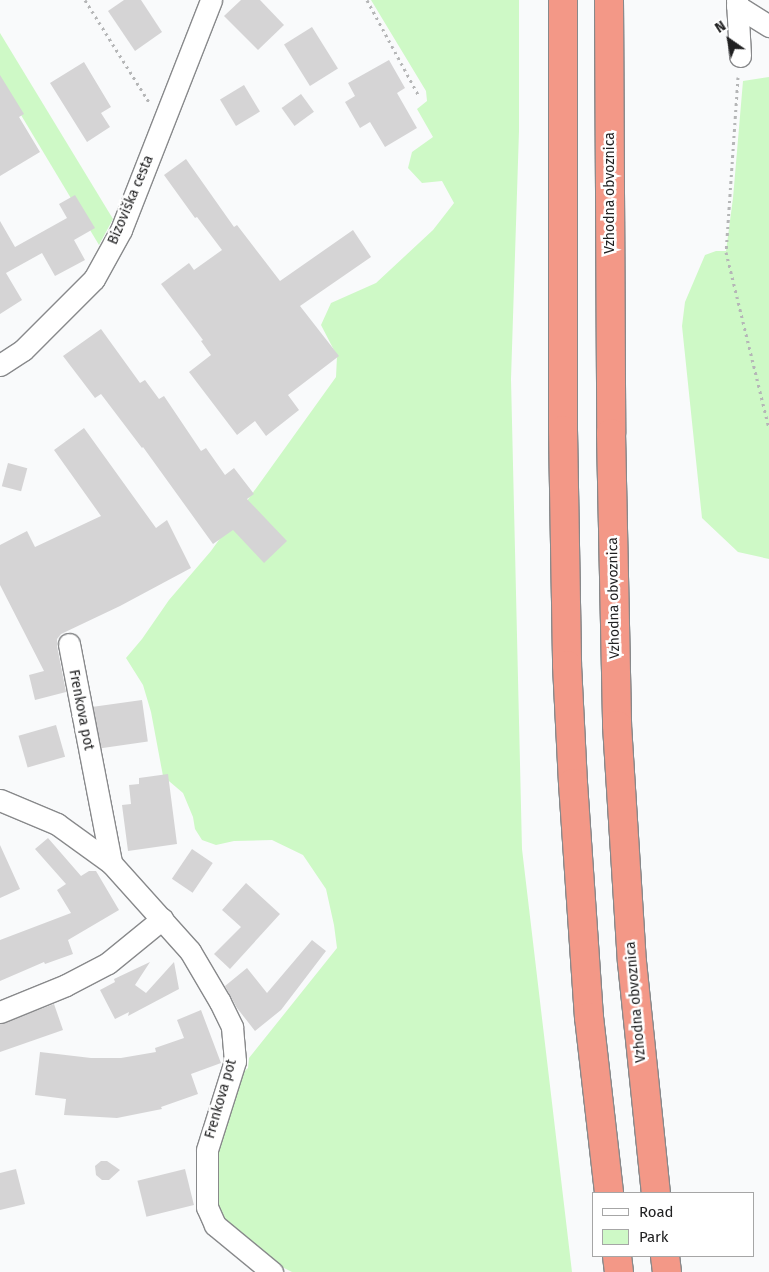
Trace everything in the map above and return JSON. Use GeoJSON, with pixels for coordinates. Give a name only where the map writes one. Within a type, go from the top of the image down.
{"type":"FeatureCollection","features":[{"type":"Feature","properties":{"kind":"highway"},"geometry":{"type":"LineString","coordinates":[[562,0],[567,665],[586,977],[609,1192]]}},
{"type":"Feature","properties":{"kind":"highway","name":"Vzhodna obvoznica"},"geometry":{"type":"LineString","coordinates":[[609,0],[611,463],[617,725],[632,962],[656,1192]]}},
{"type":"Feature","properties":{"kind":"highway"},"geometry":{"type":"LineString","coordinates":[[617,1257],[619,1272]]}},
{"type":"Feature","properties":{"kind":"highway"},"geometry":{"type":"LineString","coordinates":[[664,1257],[667,1272]]}},
{"type":"Feature","properties":{"kind":"street","name":"Bizoviška cesta"},"geometry":{"type":"LineString","coordinates":[[0,365],[22,350],[94,279],[121,230],[210,0]]}},
{"type":"Feature","properties":{"kind":"street"},"geometry":{"type":"LineString","coordinates":[[737,3],[769,26]]}},
{"type":"Feature","properties":{"kind":"street"},"geometry":{"type":"LineString","coordinates":[[737,3],[740,56]]}},
{"type":"Feature","properties":{"kind":"street","name":"Frenkova pot"},"geometry":{"type":"LineString","coordinates":[[69,644],[111,863]]}},
{"type":"Feature","properties":{"kind":"street","name":"Frenkova pot"},"geometry":{"type":"LineString","coordinates":[[0,800],[57,824],[111,863],[190,951],[220,1002],[232,1027],[235,1061],[206,1150],[207,1207],[215,1225],[272,1272]]}},
{"type":"Feature","properties":{"kind":"street"},"geometry":{"type":"LineString","coordinates":[[0,1012],[66,985],[108,963],[162,919]]}},
{"type":"Feature","properties":{"kind":"path"},"geometry":{"type":"LineString","coordinates":[[85,0],[162,124]]}},
{"type":"Feature","properties":{"kind":"path"},"geometry":{"type":"LineString","coordinates":[[367,0],[419,96]]}},
{"type":"Feature","properties":{"kind":"path"},"geometry":{"type":"LineString","coordinates":[[740,56],[726,252],[769,428]]}},
{"type":"Feature","properties":{"kind":"green space"},"geometry":{"type":"Polygon","coordinates":[[[371,0],[519,0],[519,131],[511,379],[522,849],[572,1272],[292,1272],[270,1261],[225,1223],[214,1200],[211,1160],[234,1081],[248,1068],[249,1058],[337,948],[334,925],[326,889],[303,855],[272,840],[234,841],[216,845],[202,840],[195,829],[193,817],[183,793],[163,776],[151,712],[143,685],[126,658],[142,639],[169,600],[211,551],[336,377],[337,356],[321,325],[331,303],[376,283],[433,230],[454,203],[442,181],[422,183],[408,168],[412,152],[433,137],[417,109],[427,101],[426,91],[371,0]]]}},
{"type":"Feature","properties":{"kind":"green space"},"geometry":{"type":"Polygon","coordinates":[[[0,33],[113,219],[99,245],[0,80],[0,33]]]}},
{"type":"Feature","properties":{"kind":"green space"},"geometry":{"type":"Polygon","coordinates":[[[769,77],[769,559],[738,552],[702,518],[682,326],[685,302],[705,255],[716,251],[726,251],[733,198],[743,81],[769,77]]]}},
{"type":"Feature","properties":{"kind":"building"},"geometry":{"type":"Polygon","coordinates":[[[124,0],[141,0],[162,32],[135,51],[108,11],[124,0]]]}},
{"type":"Feature","properties":{"kind":"building"},"geometry":{"type":"Polygon","coordinates":[[[241,0],[260,0],[284,25],[258,50],[224,16],[241,0]]]}},
{"type":"Feature","properties":{"kind":"building"},"geometry":{"type":"Polygon","coordinates":[[[312,27],[338,69],[310,86],[284,44],[312,27]]]}},
{"type":"Feature","properties":{"kind":"building"},"geometry":{"type":"Polygon","coordinates":[[[389,60],[405,88],[397,93],[417,128],[385,147],[370,122],[360,128],[345,102],[355,96],[348,83],[389,60]]]}},
{"type":"Feature","properties":{"kind":"building"},"geometry":{"type":"Polygon","coordinates":[[[84,62],[111,107],[101,113],[110,127],[87,142],[50,83],[84,62]]]}},
{"type":"Feature","properties":{"kind":"building"},"geometry":{"type":"Polygon","coordinates":[[[0,75],[24,114],[19,117],[40,152],[0,176],[0,75]]]}},
{"type":"Feature","properties":{"kind":"building"},"geometry":{"type":"Polygon","coordinates":[[[244,85],[260,112],[236,126],[220,99],[244,85]]]}},
{"type":"Feature","properties":{"kind":"building"},"geometry":{"type":"Polygon","coordinates":[[[301,94],[314,112],[295,126],[282,108],[301,94]]]}},
{"type":"Feature","properties":{"kind":"building"},"geometry":{"type":"Polygon","coordinates":[[[186,159],[234,227],[237,225],[280,281],[353,230],[371,257],[300,306],[339,356],[288,395],[299,410],[266,436],[255,421],[237,435],[189,372],[211,355],[201,341],[203,340],[161,284],[189,263],[194,270],[222,250],[197,217],[195,218],[164,175],[186,159]]]}},
{"type":"Feature","properties":{"kind":"building"},"geometry":{"type":"Polygon","coordinates":[[[75,195],[95,228],[74,240],[85,260],[55,276],[42,253],[6,273],[22,300],[0,314],[0,221],[15,247],[67,218],[59,204],[75,195]]]}},
{"type":"Feature","properties":{"kind":"building"},"geometry":{"type":"Polygon","coordinates":[[[101,329],[140,383],[145,380],[159,399],[164,396],[201,451],[206,448],[225,475],[234,468],[254,494],[247,499],[287,541],[264,563],[233,530],[213,544],[143,447],[101,394],[95,398],[63,356],[101,329]]]}},
{"type":"Feature","properties":{"kind":"building"},"geometry":{"type":"Polygon","coordinates":[[[84,428],[156,528],[167,520],[191,568],[120,606],[61,634],[57,639],[57,646],[66,692],[35,700],[29,675],[44,671],[0,585],[0,545],[27,531],[35,547],[101,516],[54,450],[84,428]]]}},
{"type":"Feature","properties":{"kind":"building"},"geometry":{"type":"Polygon","coordinates":[[[8,463],[27,468],[21,491],[2,486],[8,463]]]}},
{"type":"Feature","properties":{"kind":"building"},"geometry":{"type":"Polygon","coordinates":[[[142,700],[148,742],[99,748],[93,707],[142,700]]]}},
{"type":"Feature","properties":{"kind":"building"},"geometry":{"type":"Polygon","coordinates":[[[56,725],[65,757],[28,767],[19,736],[56,725]]]}},
{"type":"Feature","properties":{"kind":"building"},"geometry":{"type":"Polygon","coordinates":[[[168,774],[177,844],[128,851],[122,805],[131,804],[129,785],[139,784],[139,778],[168,774]]]}},
{"type":"Feature","properties":{"kind":"building"},"geometry":{"type":"Polygon","coordinates":[[[48,838],[81,876],[89,871],[96,871],[119,910],[68,940],[73,954],[45,964],[44,962],[0,981],[0,940],[71,913],[57,890],[66,884],[35,849],[48,838]]]}},
{"type":"Feature","properties":{"kind":"building"},"geometry":{"type":"Polygon","coordinates":[[[0,845],[20,889],[0,898],[0,845]]]}},
{"type":"Feature","properties":{"kind":"building"},"geometry":{"type":"Polygon","coordinates":[[[192,849],[213,863],[193,893],[172,879],[192,849]]]}},
{"type":"Feature","properties":{"kind":"building"},"geometry":{"type":"Polygon","coordinates":[[[246,883],[280,914],[230,969],[214,954],[241,927],[222,910],[246,883]]]}},
{"type":"Feature","properties":{"kind":"building"},"geometry":{"type":"Polygon","coordinates":[[[312,940],[326,951],[281,1010],[255,1031],[237,1008],[225,986],[247,968],[267,993],[312,940]]]}},
{"type":"Feature","properties":{"kind":"building"},"geometry":{"type":"Polygon","coordinates":[[[150,962],[135,985],[146,993],[174,962],[179,989],[128,1016],[129,1012],[115,1019],[100,990],[115,982],[114,979],[150,962]]]}},
{"type":"Feature","properties":{"kind":"building"},"geometry":{"type":"Polygon","coordinates":[[[54,1004],[63,1030],[0,1052],[0,1024],[54,1004]]]}},
{"type":"Feature","properties":{"kind":"building"},"geometry":{"type":"Polygon","coordinates":[[[201,1010],[221,1063],[191,1074],[198,1094],[161,1107],[162,1109],[117,1118],[64,1115],[66,1099],[35,1095],[40,1052],[91,1058],[121,1058],[156,1052],[155,1048],[184,1038],[177,1020],[201,1010]]]}},
{"type":"Feature","properties":{"kind":"building"},"geometry":{"type":"Polygon","coordinates":[[[101,1161],[107,1161],[120,1170],[109,1180],[102,1180],[96,1175],[95,1166],[101,1161]]]}},
{"type":"Feature","properties":{"kind":"building"},"geometry":{"type":"Polygon","coordinates":[[[16,1169],[25,1204],[0,1210],[0,1173],[16,1169]]]}},
{"type":"Feature","properties":{"kind":"building"},"geometry":{"type":"Polygon","coordinates":[[[185,1169],[194,1205],[146,1217],[137,1181],[185,1169]]]}}]}
